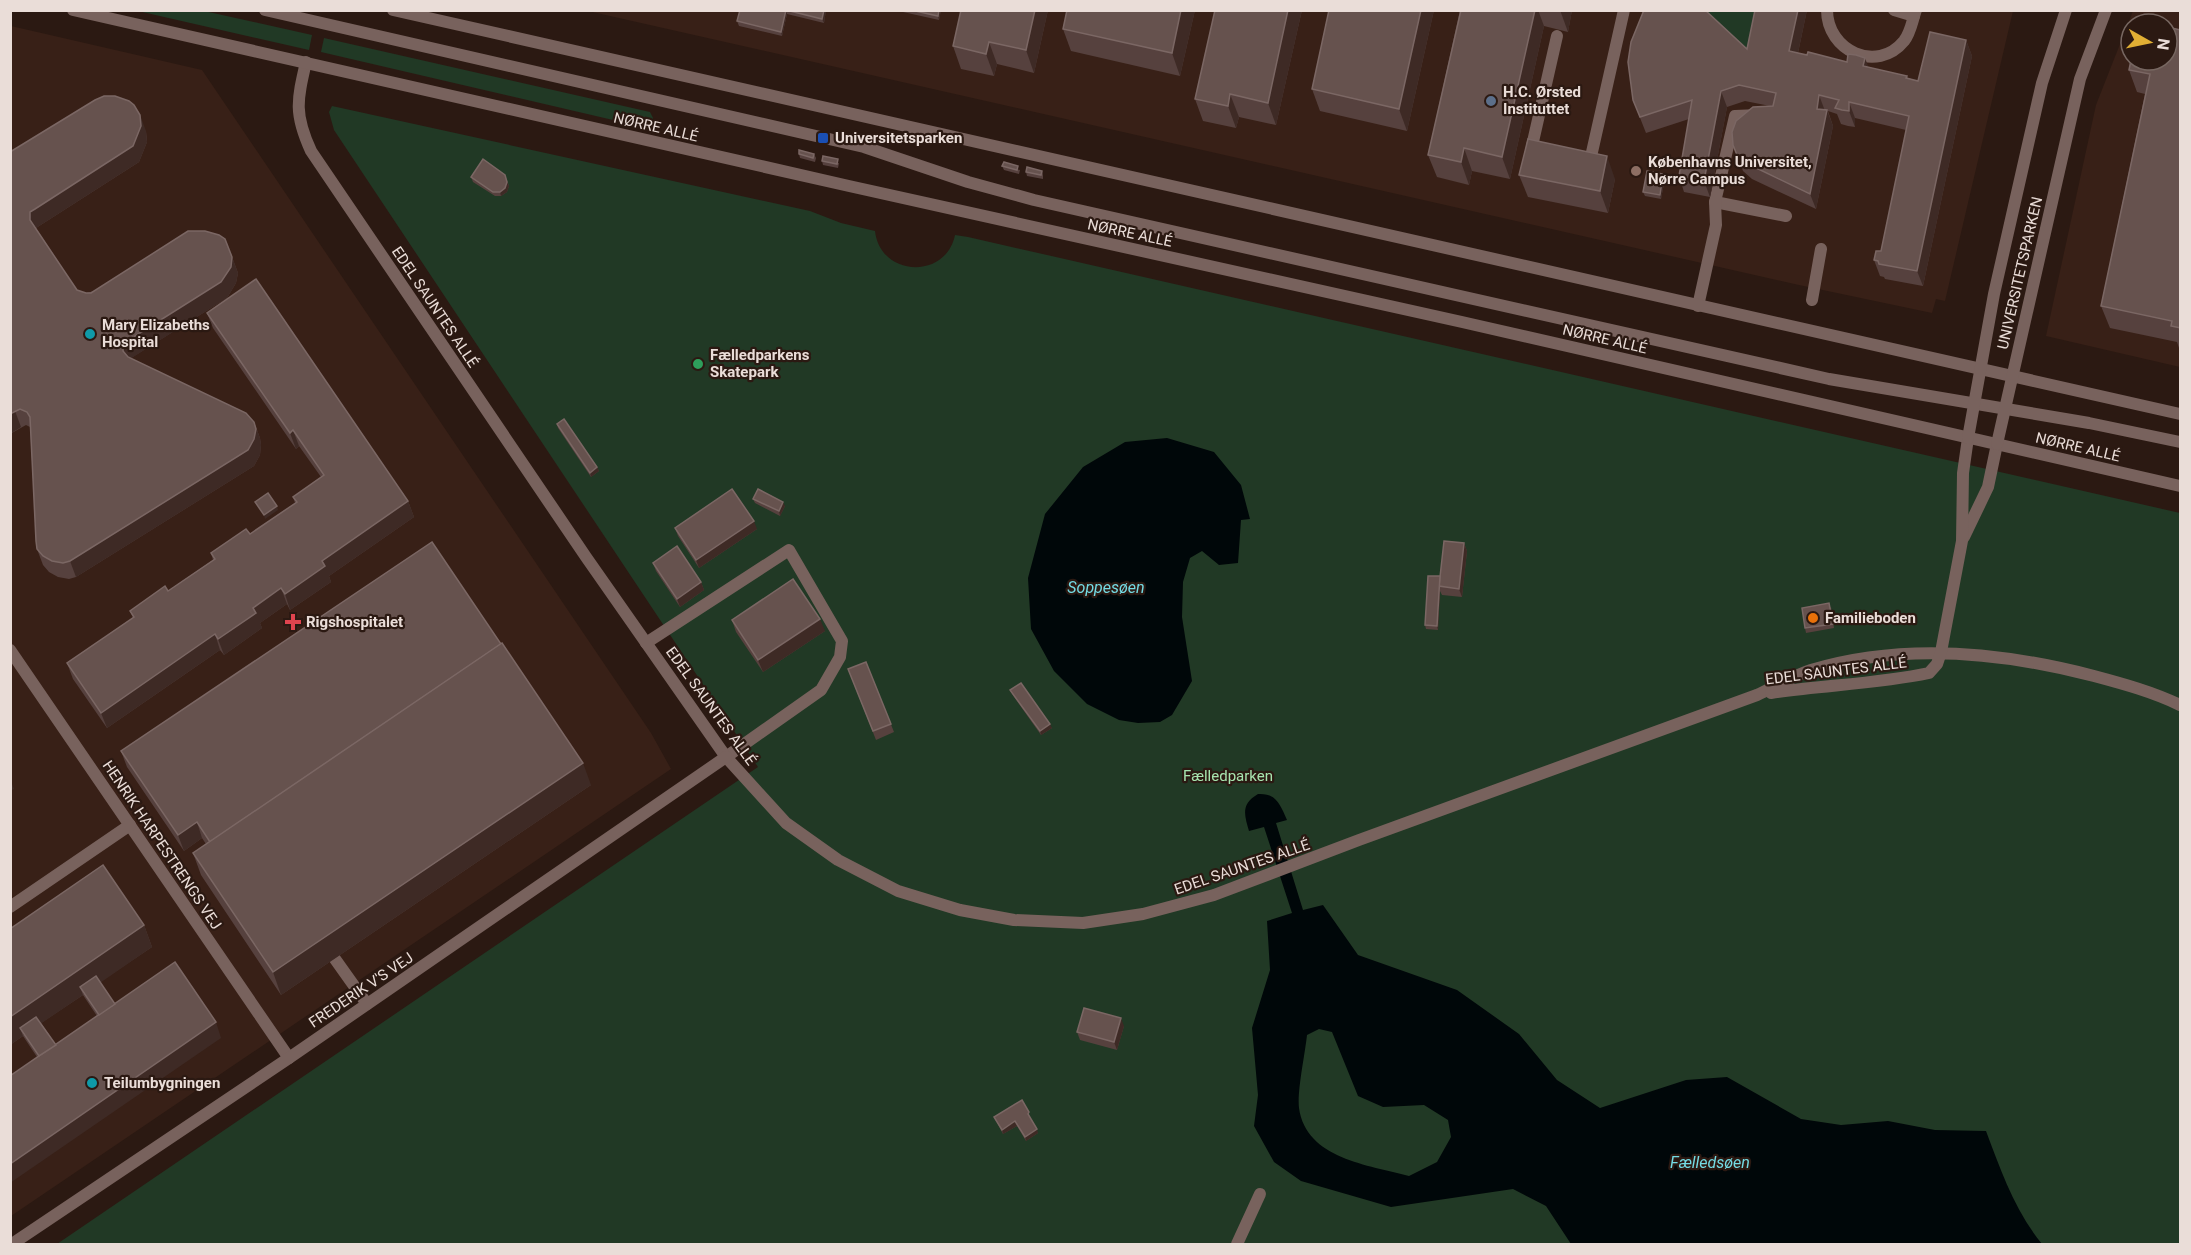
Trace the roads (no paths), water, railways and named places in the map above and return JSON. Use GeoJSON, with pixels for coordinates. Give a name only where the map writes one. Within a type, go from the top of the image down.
{"type":"FeatureCollection","features":[{"type":"Feature","properties":{"kind":"street","name":"NØRRE ALLÉ"},"geometry":{"type":"LineString","coordinates":[[73,10],[2181,486]]}},
{"type":"Feature","properties":{"kind":"street"},"geometry":{"type":"LineString","coordinates":[[265,10],[864,147],[977,185],[1045,202],[1829,379],[2089,423],[2181,442]]}},
{"type":"Feature","properties":{"kind":"street"},"geometry":{"type":"LineString","coordinates":[[393,10],[2181,414]]}},
{"type":"Feature","properties":{"kind":"street"},"geometry":{"type":"LineString","coordinates":[[1571,156],[1590,161],[1623,10]]}},
{"type":"Feature","properties":{"kind":"street"},"geometry":{"type":"LineString","coordinates":[[1827,10],[1831,33],[1851,52],[1864,56],[1879,56],[1898,46],[1911,30],[1915,14],[1894,10]]}},
{"type":"Feature","properties":{"kind":"street","name":"UNIVERSITETSPARKEN"},"geometry":{"type":"LineString","coordinates":[[1941,652],[1962,541],[1963,473],[1988,320],[2042,82],[2066,10]]}},
{"type":"Feature","properties":{"kind":"street","name":"UNIVERSITETSPARKEN"},"geometry":{"type":"LineString","coordinates":[[1962,541],[1988,487],[2080,79],[2106,10]]}},
{"type":"Feature","properties":{"kind":"street"},"geometry":{"type":"LineString","coordinates":[[1551,151],[1532,146],[1557,36]]}},
{"type":"Feature","properties":{"kind":"street","name":"EDEL SAUNTES ALLÉ"},"geometry":{"type":"LineString","coordinates":[[306,62],[297,107],[301,129],[311,151],[726,757],[786,824],[838,860],[898,891],[960,910],[1014,920],[1083,923],[1143,914],[1214,896],[1359,840],[1757,695],[1810,670],[1885,654],[1941,652],[2002,657],[2062,668],[2131,686],[2181,705]]}},
{"type":"Feature","properties":{"kind":"street"},"geometry":{"type":"LineString","coordinates":[[1698,306],[1716,225],[1715,202],[1735,116],[1766,114]]}},
{"type":"Feature","properties":{"kind":"street"},"geometry":{"type":"LineString","coordinates":[[1715,202],[1786,216]]}},
{"type":"Feature","properties":{"kind":"street"},"geometry":{"type":"LineString","coordinates":[[1812,300],[1821,249]]}},
{"type":"Feature","properties":{"kind":"street","name":"FREDERIK V'S VEJ"},"geometry":{"type":"LineString","coordinates":[[12,1245],[770,728],[821,690],[840,657],[842,641],[789,550],[646,643]]}},
{"type":"Feature","properties":{"kind":"street","name":"HENRIK HARPESTRENGS VEJ"},"geometry":{"type":"LineString","coordinates":[[10,650],[289,1058]]}},
{"type":"Feature","properties":{"kind":"street","name":"EDEL SAUNTES ALLÉ"},"geometry":{"type":"LineString","coordinates":[[1757,695],[1818,686],[1908,678],[1929,673],[1941,652]]}},
{"type":"Feature","properties":{"kind":"street"},"geometry":{"type":"LineString","coordinates":[[10,907],[130,825]]}},
{"type":"Feature","properties":{"kind":"street"},"geometry":{"type":"LineString","coordinates":[[335,958],[367,1004]]}},
{"type":"Feature","properties":{"kind":"street"},"geometry":{"type":"LineString","coordinates":[[1237,1245],[1260,1194]]}},
{"type":"Feature","properties":{"kind":"water","name":"Soppesøen"},"geometry":{"type":"Polygon","coordinates":[[[1167,438],[1214,452],[1241,485],[1250,519],[1241,520],[1238,563],[1219,565],[1202,551],[1190,558],[1183,582],[1182,617],[1192,681],[1172,715],[1160,722],[1138,723],[1119,720],[1087,704],[1054,671],[1031,629],[1028,578],[1045,514],[1083,467],[1125,442],[1167,438]]]}},
{"type":"Feature","properties":{"kind":"water","name":"Fælledsøen"},"geometry":{"type":"Polygon","coordinates":[[[1258,794],[1269,795],[1277,801],[1287,820],[1276,823],[1303,910],[1323,905],[1358,955],[1457,990],[1519,1034],[1557,1080],[1600,1108],[1686,1080],[1727,1077],[1801,1119],[1841,1125],[1888,1121],[1935,1130],[1986,1131],[2016,1204],[2042,1244],[1571,1244],[1546,1206],[1513,1189],[1391,1207],[1301,1181],[1274,1162],[1254,1126],[1258,1095],[1252,1028],[1270,970],[1267,921],[1292,913],[1264,827],[1249,831],[1245,810],[1258,794]],[[1319,1029],[1307,1035],[1300,1082],[1299,1108],[1304,1125],[1314,1139],[1326,1149],[1342,1157],[1409,1176],[1437,1162],[1451,1137],[1448,1120],[1424,1105],[1383,1107],[1358,1096],[1332,1032],[1319,1029]]]}},
{"type":"Feature","properties":{"kind":"place","name":"H.C. Ørsted Instituttet"},"geometry":{"type":"Point","coordinates":[1491,101]}},
{"type":"Feature","properties":{"kind":"place","name":"Universitetsparken"},"geometry":{"type":"Point","coordinates":[823,138]}},
{"type":"Feature","properties":{"kind":"place","name":"Københavns Universitet, Nørre Campus"},"geometry":{"type":"Point","coordinates":[1636,171]}},
{"type":"Feature","properties":{"kind":"place","name":"Mary Elizabeths Hospital"},"geometry":{"type":"Point","coordinates":[90,334]}},
{"type":"Feature","properties":{"kind":"place","name":"Fælledparkens Skatepark"},"geometry":{"type":"Point","coordinates":[698,364]}},
{"type":"Feature","properties":{"kind":"place","name":"Familieboden"},"geometry":{"type":"Point","coordinates":[1813,618]}},
{"type":"Feature","properties":{"kind":"place","name":"Rigshospitalet"},"geometry":{"type":"Point","coordinates":[293,622]}},
{"type":"Feature","properties":{"kind":"place","name":"Teilumbygningen"},"geometry":{"type":"Point","coordinates":[92,1083]}},
{"type":"Feature","properties":{"kind":"park label","name":"Fælledparken"},"geometry":{"type":"Point","coordinates":[1228,776]}}]}
